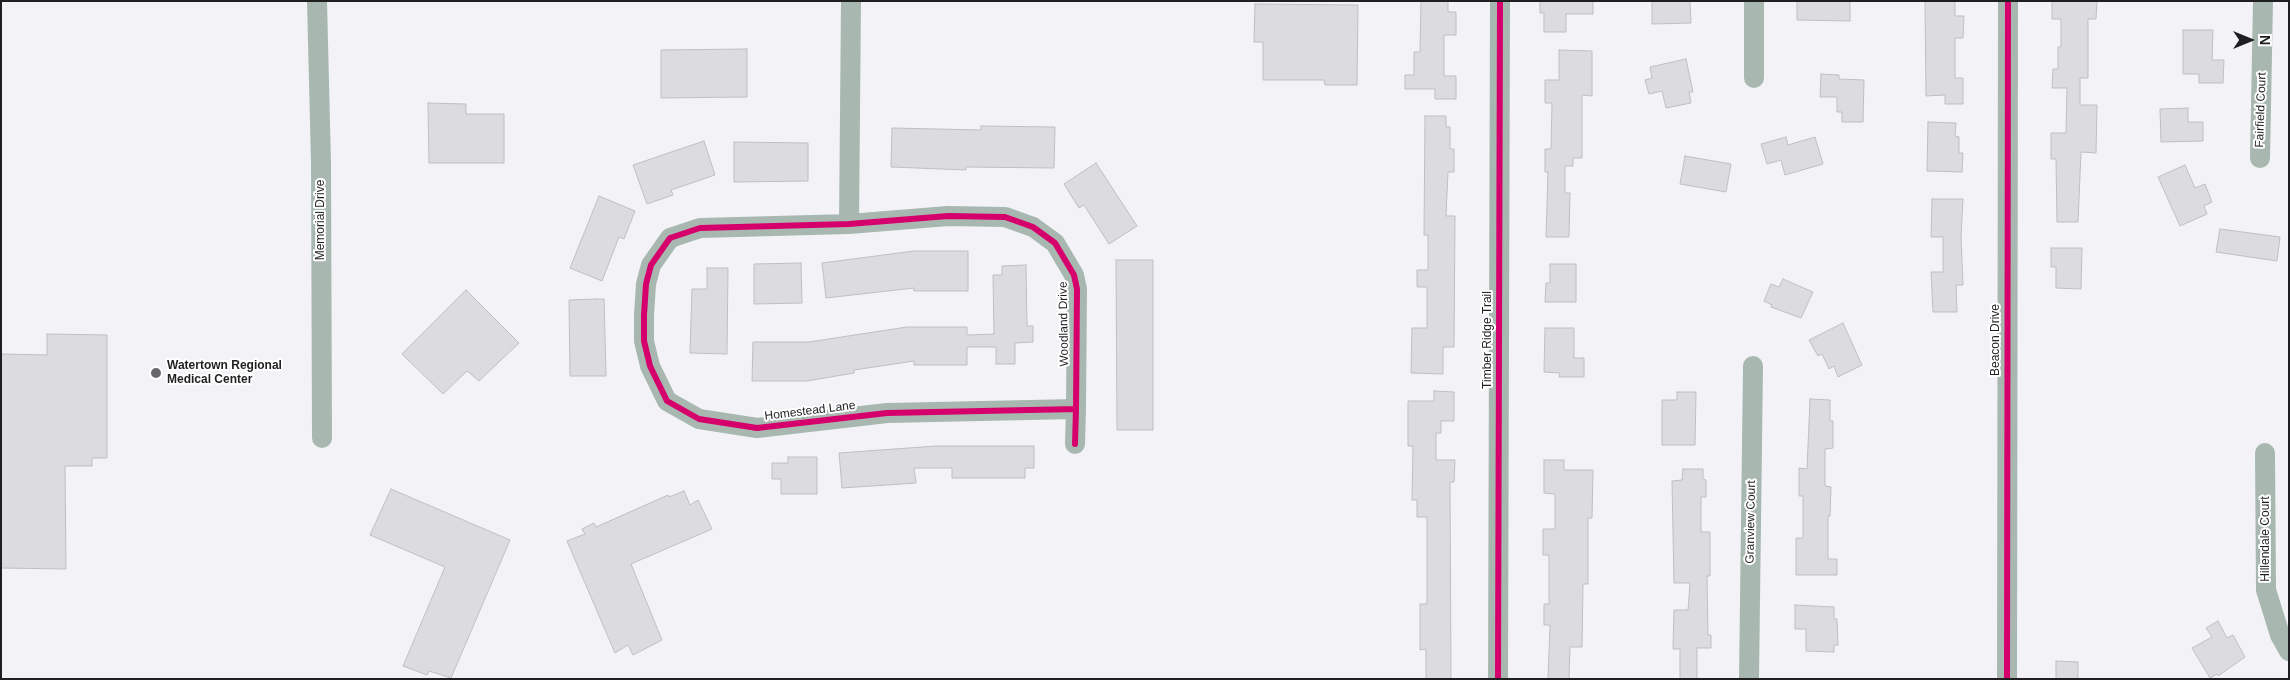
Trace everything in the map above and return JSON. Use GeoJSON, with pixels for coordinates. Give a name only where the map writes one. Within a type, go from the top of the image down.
{"type":"FeatureCollection","features":[{"type":"Feature","properties":{"kind":"street","name":"Memorial Drive"},"geometry":{"type":"LineString","coordinates":[[317,1],[321,163],[322,438]]}},
{"type":"Feature","properties":{"kind":"street"},"geometry":{"type":"LineString","coordinates":[[848,224],[851,1]]}},
{"type":"Feature","properties":{"kind":"street","name":"Timber Ridge Trail"},"geometry":{"type":"LineString","coordinates":[[1498,679],[1500,1]]}},
{"type":"Feature","properties":{"kind":"street"},"geometry":{"type":"LineString","coordinates":[[1754,1],[1754,78]]}},
{"type":"Feature","properties":{"kind":"street","name":"Beacon Drive"},"geometry":{"type":"LineString","coordinates":[[2006,679],[2008,1]]}},
{"type":"Feature","properties":{"kind":"street","name":"Fairfield Court"},"geometry":{"type":"LineString","coordinates":[[2260,158],[2263,1]]}},
{"type":"Feature","properties":{"kind":"street","name":"Woodland Drive"},"geometry":{"type":"LineString","coordinates":[[848,224],[948,216],[1005,217],[1033,227],[1055,243],[1068,263],[1077,289],[1075,444]]}},
{"type":"Feature","properties":{"kind":"street","name":"Homestead Lane"},"geometry":{"type":"LineString","coordinates":[[848,224],[700,228],[670,238],[651,265],[646,284],[644,315],[644,341],[650,366],[667,401],[698,419],[757,428],[887,413],[1076,409]]}},
{"type":"Feature","properties":{"kind":"street","name":"Granview Court"},"geometry":{"type":"LineString","coordinates":[[1749,679],[1753,366]]}},
{"type":"Feature","properties":{"kind":"street","name":"Hillendale Court"},"geometry":{"type":"LineString","coordinates":[[2266,452],[2266,590],[2280,635],[2289,651]]}},
{"type":"Feature","properties":{"kind":"building"},"geometry":{"type":"Polygon","coordinates":[[[1421,1],[1448,1],[1448,12],[1456,12],[1456,35],[1444,35],[1444,76],[1456,76],[1456,99],[1435,99],[1435,89],[1405,89],[1405,75],[1414,75],[1414,52],[1420,52],[1421,1]]]}},
{"type":"Feature","properties":{"kind":"building"},"geometry":{"type":"Polygon","coordinates":[[[1540,1],[1593,1],[1593,14],[1566,14],[1566,32],[1544,32],[1544,13],[1540,13],[1540,1]]]}},
{"type":"Feature","properties":{"kind":"building"},"geometry":{"type":"Polygon","coordinates":[[[1652,1],[1690,1],[1691,23],[1652,24],[1652,1]]]}},
{"type":"Feature","properties":{"kind":"building"},"geometry":{"type":"Polygon","coordinates":[[[1797,1],[1850,1],[1850,21],[1797,20],[1797,1]]]}},
{"type":"Feature","properties":{"kind":"building"},"geometry":{"type":"Polygon","coordinates":[[[1925,1],[1955,1],[1955,16],[1964,16],[1963,38],[1955,38],[1955,78],[1963,78],[1963,104],[1945,104],[1945,95],[1926,96],[1925,1]]]}},
{"type":"Feature","properties":{"kind":"building"},"geometry":{"type":"Polygon","coordinates":[[[2052,1],[2097,1],[2096,19],[2088,19],[2088,78],[2080,78],[2080,105],[2097,105],[2096,153],[2081,152],[2078,222],[2057,222],[2056,159],[2051,159],[2051,133],[2066,133],[2067,88],[2052,88],[2053,69],[2058,69],[2058,47],[2061,47],[2061,19],[2052,19],[2052,1]]]}},
{"type":"Feature","properties":{"kind":"building"},"geometry":{"type":"Polygon","coordinates":[[[1255,4],[1358,5],[1357,85],[1325,85],[1324,80],[1263,80],[1263,42],[1254,42],[1255,4]]]}},
{"type":"Feature","properties":{"kind":"building"},"geometry":{"type":"Polygon","coordinates":[[[2183,30],[2213,30],[2212,60],[2224,60],[2223,83],[2199,83],[2199,74],[2183,74],[2183,30]]]}},
{"type":"Feature","properties":{"kind":"building"},"geometry":{"type":"Polygon","coordinates":[[[747,49],[747,97],[661,98],[661,50],[747,49]]]}},
{"type":"Feature","properties":{"kind":"building"},"geometry":{"type":"Polygon","coordinates":[[[1559,50],[1592,51],[1592,96],[1582,95],[1582,158],[1573,158],[1573,166],[1565,166],[1565,193],[1570,193],[1569,237],[1546,237],[1548,172],[1545,172],[1545,149],[1551,149],[1552,103],[1545,103],[1545,80],[1559,80],[1559,50]]]}},
{"type":"Feature","properties":{"kind":"building"},"geometry":{"type":"Polygon","coordinates":[[[1686,59],[1693,92],[1689,92],[1691,103],[1666,108],[1662,91],[1649,94],[1645,80],[1652,78],[1650,67],[1686,59]]]}},
{"type":"Feature","properties":{"kind":"building"},"geometry":{"type":"Polygon","coordinates":[[[1821,74],[1839,75],[1839,79],[1864,80],[1863,122],[1842,122],[1842,112],[1837,112],[1837,97],[1820,97],[1821,74]]]}},
{"type":"Feature","properties":{"kind":"building"},"geometry":{"type":"Polygon","coordinates":[[[428,103],[466,104],[466,114],[504,114],[504,163],[429,163],[428,103]]]}},
{"type":"Feature","properties":{"kind":"building"},"geometry":{"type":"Polygon","coordinates":[[[2188,108],[2188,122],[2203,122],[2203,141],[2161,142],[2160,109],[2188,108]]]}},
{"type":"Feature","properties":{"kind":"building"},"geometry":{"type":"Polygon","coordinates":[[[1425,116],[1446,116],[1446,127],[1450,127],[1450,149],[1454,149],[1454,172],[1448,172],[1446,216],[1455,216],[1454,347],[1443,347],[1443,374],[1411,373],[1412,328],[1427,328],[1427,287],[1417,287],[1417,270],[1428,270],[1428,235],[1424,235],[1425,116]]]}},
{"type":"Feature","properties":{"kind":"building"},"geometry":{"type":"Polygon","coordinates":[[[1928,122],[1956,123],[1955,136],[1959,137],[1959,153],[1963,153],[1962,172],[1927,171],[1928,122]]]}},
{"type":"Feature","properties":{"kind":"building"},"geometry":{"type":"Polygon","coordinates":[[[981,126],[1055,127],[1054,168],[966,167],[966,170],[891,167],[892,128],[981,130],[981,126]]]}},
{"type":"Feature","properties":{"kind":"building"},"geometry":{"type":"Polygon","coordinates":[[[1786,137],[1788,145],[1815,137],[1823,164],[1785,175],[1781,160],[1767,164],[1761,144],[1786,137]]]}},
{"type":"Feature","properties":{"kind":"building"},"geometry":{"type":"Polygon","coordinates":[[[704,141],[715,175],[671,190],[673,195],[647,204],[633,165],[704,141]]]}},
{"type":"Feature","properties":{"kind":"building"},"geometry":{"type":"Polygon","coordinates":[[[734,142],[808,143],[808,181],[734,182],[734,142]]]}},
{"type":"Feature","properties":{"kind":"building"},"geometry":{"type":"Polygon","coordinates":[[[1685,156],[1731,164],[1726,192],[1680,184],[1685,156]]]}},
{"type":"Feature","properties":{"kind":"building"},"geometry":{"type":"Polygon","coordinates":[[[1096,163],[1137,226],[1109,244],[1084,205],[1079,208],[1064,184],[1096,163]]]}},
{"type":"Feature","properties":{"kind":"building"},"geometry":{"type":"Polygon","coordinates":[[[2185,165],[2195,188],[2205,184],[2212,202],[2204,206],[2207,214],[2180,226],[2158,177],[2185,165]]]}},
{"type":"Feature","properties":{"kind":"building"},"geometry":{"type":"Polygon","coordinates":[[[599,196],[635,211],[624,239],[619,237],[602,281],[570,268],[599,196]]]}},
{"type":"Feature","properties":{"kind":"building"},"geometry":{"type":"Polygon","coordinates":[[[1932,199],[1963,199],[1961,237],[1963,285],[1956,285],[1957,312],[1933,312],[1931,272],[1943,272],[1943,237],[1931,237],[1932,199]]]}},
{"type":"Feature","properties":{"kind":"building"},"geometry":{"type":"Polygon","coordinates":[[[2220,229],[2280,237],[2277,261],[2216,252],[2220,229]]]}},
{"type":"Feature","properties":{"kind":"building"},"geometry":{"type":"Polygon","coordinates":[[[2051,248],[2082,248],[2081,289],[2056,288],[2056,267],[2051,267],[2051,248]]]}},
{"type":"Feature","properties":{"kind":"building"},"geometry":{"type":"Polygon","coordinates":[[[914,251],[968,251],[968,291],[914,291],[914,288],[826,298],[822,263],[914,251]]]}},
{"type":"Feature","properties":{"kind":"building"},"geometry":{"type":"Polygon","coordinates":[[[1116,260],[1153,260],[1153,430],[1117,430],[1116,260]]]}},
{"type":"Feature","properties":{"kind":"building"},"geometry":{"type":"Polygon","coordinates":[[[801,263],[802,303],[754,304],[754,264],[801,263]]]}},
{"type":"Feature","properties":{"kind":"building"},"geometry":{"type":"Polygon","coordinates":[[[1550,264],[1576,264],[1576,302],[1545,302],[1546,283],[1550,283],[1550,264]]]}},
{"type":"Feature","properties":{"kind":"building"},"geometry":{"type":"Polygon","coordinates":[[[1026,265],[1027,326],[1033,326],[1033,342],[1015,343],[1015,364],[996,364],[996,347],[967,347],[967,365],[914,365],[914,361],[854,370],[854,373],[807,381],[752,381],[753,342],[809,342],[907,327],[967,327],[967,335],[994,334],[993,275],[1002,275],[1002,266],[1026,265]]]}},
{"type":"Feature","properties":{"kind":"building"},"geometry":{"type":"Polygon","coordinates":[[[707,268],[728,268],[727,354],[690,353],[692,289],[707,289],[707,268]]]}},
{"type":"Feature","properties":{"kind":"building"},"geometry":{"type":"Polygon","coordinates":[[[1783,279],[1813,292],[1801,318],[1771,307],[1772,305],[1764,301],[1771,284],[1779,287],[1783,279]]]}},
{"type":"Feature","properties":{"kind":"building"},"geometry":{"type":"Polygon","coordinates":[[[466,290],[519,343],[479,381],[467,371],[443,394],[402,354],[466,290]]]}},
{"type":"Feature","properties":{"kind":"building"},"geometry":{"type":"Polygon","coordinates":[[[604,299],[606,376],[570,376],[569,300],[604,299]]]}},
{"type":"Feature","properties":{"kind":"building"},"geometry":{"type":"Polygon","coordinates":[[[1843,323],[1862,365],[1838,377],[1834,366],[1829,369],[1822,354],[1818,356],[1809,340],[1843,323]]]}},
{"type":"Feature","properties":{"kind":"building"},"geometry":{"type":"Polygon","coordinates":[[[1545,328],[1574,328],[1574,358],[1584,358],[1584,377],[1559,377],[1560,373],[1544,372],[1545,328]]]}},
{"type":"Feature","properties":{"kind":"building"},"geometry":{"type":"Polygon","coordinates":[[[47,334],[107,335],[107,458],[92,458],[92,466],[65,466],[66,569],[1,568],[1,354],[47,355],[47,334]]]}},
{"type":"Feature","properties":{"kind":"building"},"geometry":{"type":"Polygon","coordinates":[[[1434,391],[1454,392],[1454,421],[1441,421],[1441,433],[1436,433],[1436,460],[1455,460],[1454,482],[1450,482],[1451,679],[1426,679],[1426,649],[1420,650],[1420,604],[1427,604],[1427,517],[1417,517],[1417,500],[1412,500],[1413,446],[1408,446],[1408,401],[1434,401],[1434,391]]]}},
{"type":"Feature","properties":{"kind":"building"},"geometry":{"type":"Polygon","coordinates":[[[1677,392],[1696,392],[1695,445],[1662,445],[1662,400],[1677,400],[1677,392]]]}},
{"type":"Feature","properties":{"kind":"building"},"geometry":{"type":"Polygon","coordinates":[[[1810,399],[1830,400],[1830,421],[1833,421],[1833,448],[1825,449],[1825,486],[1831,487],[1830,516],[1828,516],[1828,559],[1837,559],[1837,575],[1796,575],[1796,538],[1803,538],[1803,496],[1799,496],[1799,468],[1807,469],[1810,399]]]}},
{"type":"Feature","properties":{"kind":"building"},"geometry":{"type":"Polygon","coordinates":[[[936,446],[1034,446],[1034,468],[1025,468],[1025,478],[952,478],[952,468],[914,468],[916,483],[842,488],[839,453],[936,446]]]}},
{"type":"Feature","properties":{"kind":"building"},"geometry":{"type":"Polygon","coordinates":[[[788,457],[817,457],[817,494],[781,494],[781,479],[772,479],[772,463],[788,463],[788,457]]]}},
{"type":"Feature","properties":{"kind":"building"},"geometry":{"type":"Polygon","coordinates":[[[1544,460],[1564,460],[1564,470],[1593,470],[1592,518],[1588,518],[1588,584],[1583,584],[1582,647],[1570,647],[1569,679],[1548,679],[1550,625],[1544,625],[1544,604],[1549,604],[1549,555],[1543,555],[1543,529],[1555,529],[1555,494],[1544,493],[1544,460]]]}},
{"type":"Feature","properties":{"kind":"building"},"geometry":{"type":"Polygon","coordinates":[[[1683,469],[1703,469],[1703,479],[1706,480],[1706,497],[1701,497],[1701,532],[1710,532],[1710,576],[1707,576],[1708,635],[1711,635],[1711,648],[1697,648],[1697,679],[1680,679],[1680,649],[1673,649],[1674,610],[1688,610],[1690,583],[1674,583],[1672,481],[1682,480],[1683,469]]]}},
{"type":"Feature","properties":{"kind":"building"},"geometry":{"type":"Polygon","coordinates":[[[391,489],[510,540],[451,678],[429,671],[427,675],[403,666],[445,567],[370,535],[391,489]]]}},
{"type":"Feature","properties":{"kind":"building"},"geometry":{"type":"Polygon","coordinates":[[[684,491],[690,505],[698,500],[712,529],[631,564],[662,640],[633,655],[628,645],[615,653],[567,541],[585,534],[582,529],[594,523],[596,527],[668,495],[669,497],[684,491]]]}},
{"type":"Feature","properties":{"kind":"building"},"geometry":{"type":"Polygon","coordinates":[[[1795,605],[1834,607],[1834,619],[1837,619],[1838,645],[1834,645],[1834,652],[1806,651],[1806,629],[1795,629],[1795,605]]]}},
{"type":"Feature","properties":{"kind":"building"},"geometry":{"type":"Polygon","coordinates":[[[2218,621],[2227,638],[2233,635],[2245,657],[2218,676],[2217,674],[2210,678],[2192,648],[2212,637],[2206,628],[2218,621]]]}},
{"type":"Feature","properties":{"kind":"building"},"geometry":{"type":"Polygon","coordinates":[[[2056,661],[2078,662],[2078,679],[2056,679],[2056,661]]]}},
{"type":"Feature","properties":{"kind":"cycle path"},"geometry":{"type":"LineString","coordinates":[[1498,679],[1500,1]]}},
{"type":"Feature","properties":{"kind":"cycle path"},"geometry":{"type":"LineString","coordinates":[[2007,679],[2008,1]]}},
{"type":"Feature","properties":{"kind":"cycle path"},"geometry":{"type":"LineString","coordinates":[[1075,444],[1076,409],[1077,289],[1074,275],[1055,243],[1033,227],[1005,217],[948,216],[849,224],[700,228],[670,238],[651,265],[646,284],[644,315],[644,341],[650,366],[667,401],[699,419],[757,428],[887,413],[1076,409]]}},
{"type":"Feature","properties":{"kind":"place","name":"Watertown Regional Medical Center"},"geometry":{"type":"Point","coordinates":[156,373]}}]}
